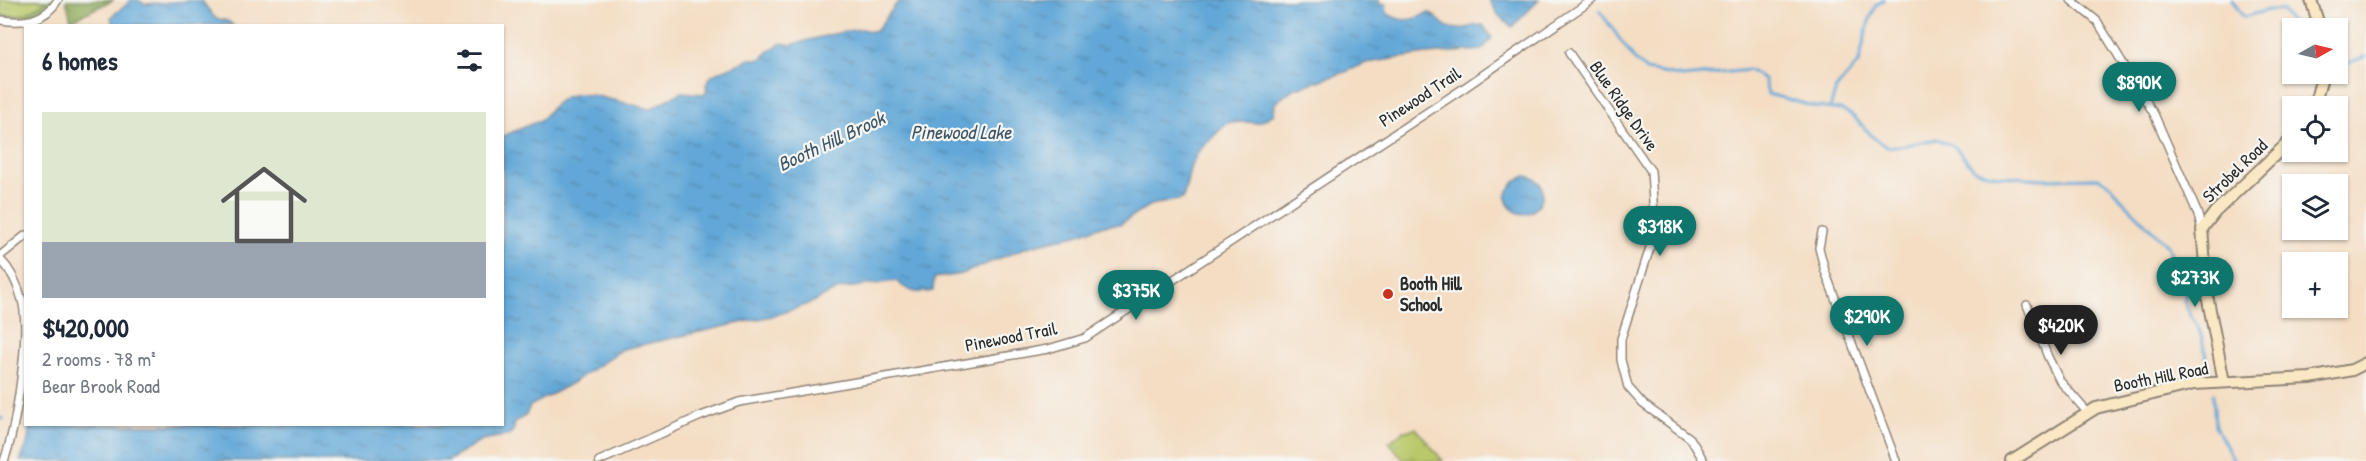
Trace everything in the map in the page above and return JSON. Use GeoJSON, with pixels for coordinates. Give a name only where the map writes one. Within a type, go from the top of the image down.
{"type":"FeatureCollection","features":[{"type":"Feature","properties":{"kind":"street"},"geometry":{"type":"LineString","coordinates":[[0,20],[23,22],[41,18],[58,0]]}},
{"type":"Feature","properties":{"kind":"street","name":"Pinewood Trail"},"geometry":{"type":"LineString","coordinates":[[599,461],[701,416],[739,402],[1048,349],[1085,338],[1464,88],[1592,0]]}},
{"type":"Feature","properties":{"kind":"street"},"geometry":{"type":"LineString","coordinates":[[2072,0],[2097,21],[2154,114],[2197,212],[2202,229],[2208,300],[2224,382]]}},
{"type":"Feature","properties":{"kind":"street"},"geometry":{"type":"LineString","coordinates":[[2311,0],[2317,18]]}},
{"type":"Feature","properties":{"kind":"street","name":"Blue Ridge Drive"},"geometry":{"type":"LineString","coordinates":[[1569,53],[1651,171],[1655,232],[1621,339],[1621,360],[1628,387],[1643,404],[1690,438],[1704,461]]}},
{"type":"Feature","properties":{"kind":"street","name":"Strobel Road"},"geometry":{"type":"LineString","coordinates":[[2202,229],[2215,212],[2282,148]]}},
{"type":"Feature","properties":{"kind":"street"},"geometry":{"type":"LineString","coordinates":[[1822,232],[1819,248],[1825,271],[1896,461]]}},
{"type":"Feature","properties":{"kind":"street"},"geometry":{"type":"LineString","coordinates":[[24,237],[0,257],[19,289],[24,317]]}},
{"type":"Feature","properties":{"kind":"street"},"geometry":{"type":"LineString","coordinates":[[2027,305],[2060,381],[2088,413]]}},
{"type":"Feature","properties":{"kind":"street"},"geometry":{"type":"LineString","coordinates":[[4,461],[12,437],[24,341]]}},
{"type":"Feature","properties":{"kind":"street","name":"Booth Hill Road"},"geometry":{"type":"LineString","coordinates":[[2012,461],[2096,408],[2194,384],[2310,378],[2352,370],[2366,363]]}},
{"type":"Feature","properties":{"kind":"green space"},"geometry":{"type":"Polygon","coordinates":[[[0,0],[54,0],[37,14],[15,18],[0,17],[0,0]]]}},
{"type":"Feature","properties":{"kind":"green space"},"geometry":{"type":"Polygon","coordinates":[[[0,0],[47,0],[31,11],[13,16],[0,14],[0,0]]]}},
{"type":"Feature","properties":{"kind":"green space"},"geometry":{"type":"Polygon","coordinates":[[[66,0],[114,0],[71,20],[66,0]]]}},
{"type":"Feature","properties":{"kind":"green space"},"geometry":{"type":"Polygon","coordinates":[[[1416,428],[1443,461],[1405,461],[1389,442],[1402,432],[1416,428]]]}},
{"type":"Feature","properties":{"kind":"water"},"geometry":{"type":"Polygon","coordinates":[[[130,0],[138,0],[145,4],[201,0],[215,18],[232,24],[114,24],[111,18],[130,0]]]}},
{"type":"Feature","properties":{"kind":"water","name":"Pinewood Lake"},"geometry":{"type":"Polygon","coordinates":[[[902,0],[1379,0],[1380,5],[1386,4],[1387,13],[1397,18],[1413,19],[1428,12],[1445,26],[1452,28],[1461,29],[1483,25],[1492,38],[1482,50],[1426,54],[1366,63],[1293,89],[1275,103],[1274,114],[1258,123],[1227,123],[1199,151],[1191,165],[1183,199],[1151,205],[1120,224],[1104,225],[1076,235],[1027,247],[962,274],[934,278],[933,291],[913,291],[896,281],[839,289],[811,303],[776,315],[623,349],[572,383],[530,406],[526,415],[515,422],[510,435],[481,440],[448,461],[20,461],[27,445],[30,426],[504,426],[504,136],[541,120],[553,106],[565,97],[577,94],[592,95],[650,109],[682,92],[703,94],[707,92],[706,84],[712,75],[750,59],[761,59],[771,49],[782,43],[791,45],[857,29],[876,31],[897,3],[902,0]]]}},
{"type":"Feature","properties":{"kind":"water"},"geometry":{"type":"Polygon","coordinates":[[[1489,0],[1539,0],[1512,27],[1499,16],[1489,0]]]}},
{"type":"Feature","properties":{"kind":"water"},"geometry":{"type":"Polygon","coordinates":[[[1526,176],[1536,179],[1543,193],[1537,207],[1523,214],[1510,206],[1507,196],[1511,186],[1526,176]]]}},
{"type":"Feature","properties":{"kind":"waterway"},"geometry":{"type":"LineString","coordinates":[[1830,108],[1836,89],[1859,62],[1868,24],[1876,5],[1884,0]]}},
{"type":"Feature","properties":{"kind":"waterway"},"geometry":{"type":"LineString","coordinates":[[2232,0],[2244,17],[2268,10],[2282,10],[2288,18]]}},
{"type":"Feature","properties":{"kind":"waterway"},"geometry":{"type":"LineString","coordinates":[[1599,10],[1634,59],[1646,70],[1683,77],[1749,70],[1764,79],[1768,94],[1816,107],[1842,110],[1852,115],[1876,140],[1887,147],[1937,139],[1955,147],[1975,170],[1999,176],[2043,179],[2099,178],[2111,185],[2123,201],[2168,246],[2177,267],[2188,280],[2184,302],[2200,332],[2209,368]]}},
{"type":"Feature","properties":{"kind":"waterway"},"geometry":{"type":"LineString","coordinates":[[2348,63],[2366,56]]}},
{"type":"Feature","properties":{"kind":"waterway"},"geometry":{"type":"LineString","coordinates":[[2213,394],[2215,425],[2234,461]]}},
{"type":"Feature","properties":{"kind":"place","name":"Booth Hill School"},"geometry":{"type":"Point","coordinates":[1388,294]}},
{"type":"Feature","properties":{"kind":"water label","name":"Booth Hill Brook"},"geometry":{"type":"Point","coordinates":[831,141]}}]}
